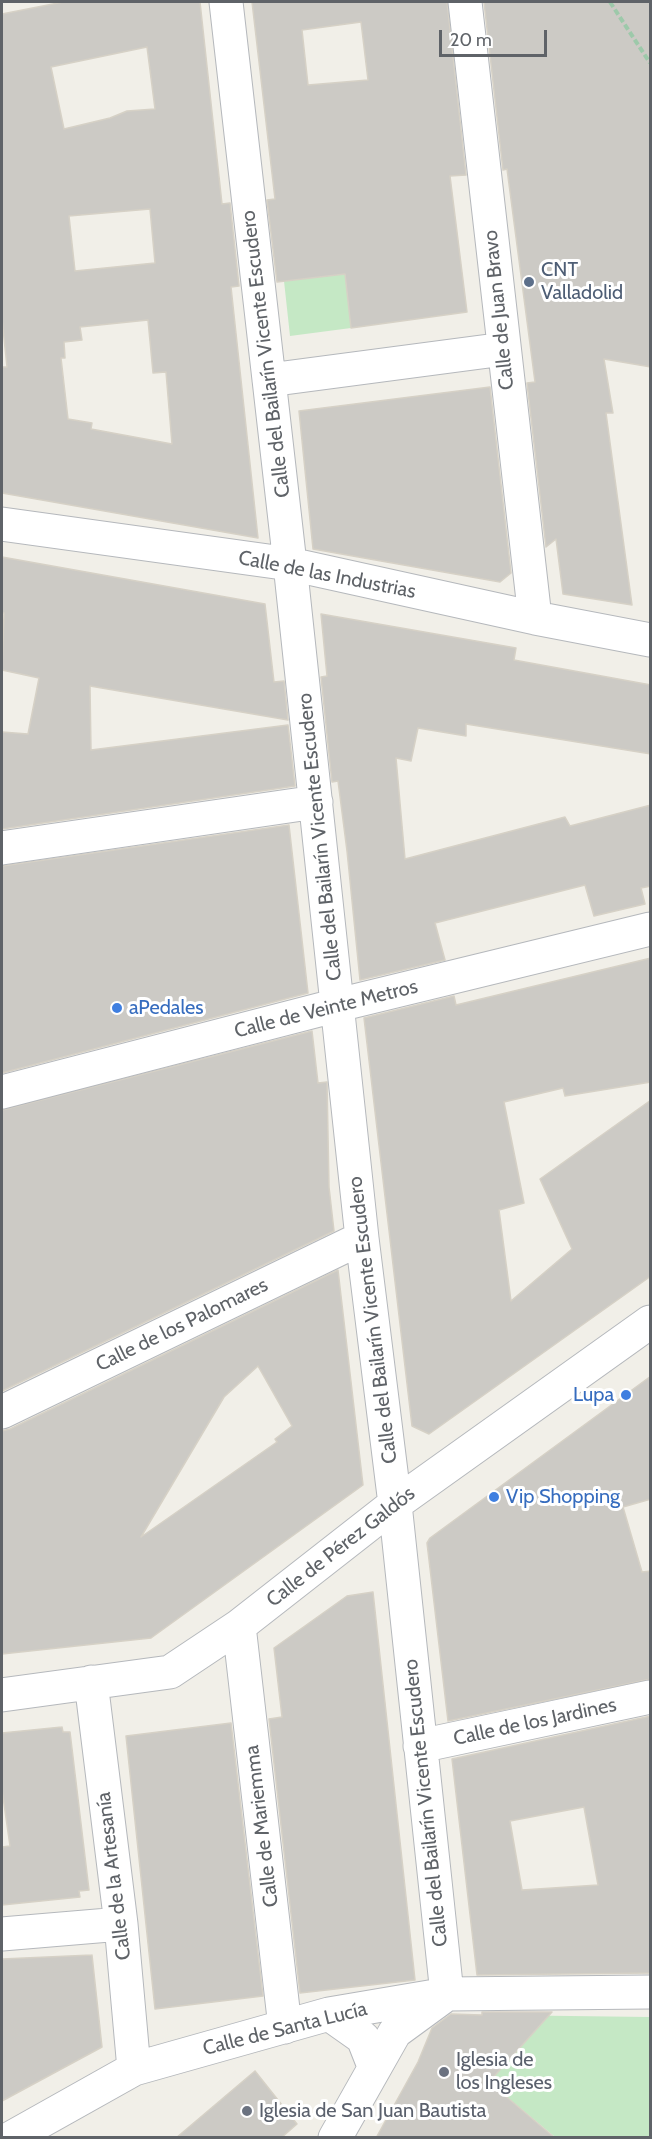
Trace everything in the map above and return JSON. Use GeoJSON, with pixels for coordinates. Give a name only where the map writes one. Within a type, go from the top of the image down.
{"type":"FeatureCollection","features":[{"type":"Feature","properties":{"kind":"street","name":"Calle del Bailarín Vicente Escudero"},"geometry":{"type":"LineString","coordinates":[[226,2],[290,564],[362,1238],[395,1504],[447,1995]]}},
{"type":"Feature","properties":{"kind":"street","name":"Calle de Juan Bravo"},"geometry":{"type":"LineString","coordinates":[[465,2],[535,618]]}},
{"type":"Feature","properties":{"kind":"street"},"geometry":{"type":"LineString","coordinates":[[269,380],[504,349]]}},
{"type":"Feature","properties":{"kind":"street","name":"Calle de las Industrias"},"geometry":{"type":"LineString","coordinates":[[2,524],[290,564],[535,618],[651,640]]}},
{"type":"Feature","properties":{"kind":"street"},"geometry":{"type":"LineString","coordinates":[[2,848],[316,801]]}},
{"type":"Feature","properties":{"kind":"street","name":"Calle de Veinte Metros"},"geometry":{"type":"LineString","coordinates":[[2,1092],[338,1005],[651,929]]}},
{"type":"Feature","properties":{"kind":"street","name":"Calle de los Palomares"},"geometry":{"type":"LineString","coordinates":[[2,1412],[362,1238]]}},
{"type":"Feature","properties":{"kind":"street","name":"Calle de Pérez Galdós"},"geometry":{"type":"LineString","coordinates":[[2,1695],[170,1672],[239,1626],[395,1504],[651,1323]]}},
{"type":"Feature","properties":{"kind":"street","name":"Calle de Mariemma"},"geometry":{"type":"LineString","coordinates":[[239,1626],[285,2027]]}},
{"type":"Feature","properties":{"kind":"street","name":"Calle de la Artesanía"},"geometry":{"type":"LineString","coordinates":[[91,1682],[121,1924],[134,2069]]}},
{"type":"Feature","properties":{"kind":"street","name":"Calle de los Jardines"},"geometry":{"type":"LineString","coordinates":[[420,1746],[651,1697]]}},
{"type":"Feature","properties":{"kind":"street"},"geometry":{"type":"LineString","coordinates":[[2,1934],[121,1924]]}},
{"type":"Feature","properties":{"kind":"street","name":"Calle de Santa Lucía"},"geometry":{"type":"LineString","coordinates":[[11,2138],[134,2069],[329,2014],[447,1995],[651,1992]]}},
{"type":"Feature","properties":{"kind":"street"},"geometry":{"type":"LineString","coordinates":[[335,2138],[395,2032],[447,1995]]}},
{"type":"Feature","properties":{"kind":"street"},"geometry":{"type":"LineString","coordinates":[[329,2014],[363,2038],[374,2066]]}},
{"type":"Feature","properties":{"kind":"path"},"geometry":{"type":"LineString","coordinates":[[610,2],[651,63]]}},
{"type":"Feature","properties":{"kind":"green space"},"geometry":{"type":"Polygon","coordinates":[[[345,274],[351,328],[290,336],[284,281],[345,274]]]}},
{"type":"Feature","properties":{"kind":"green space"},"geometry":{"type":"Polygon","coordinates":[[[490,2015],[650,2017],[650,2137],[555,2137],[489,2082],[490,2015]]]}},
{"type":"Feature","properties":{"kind":"building"},"geometry":{"type":"Polygon","coordinates":[[[63,2],[200,2],[222,204],[230,203],[239,286],[231,287],[258,538],[2,493],[2,367],[7,367],[2,319],[2,14],[63,2]],[[147,47],[51,67],[64,129],[110,118],[127,111],[155,109],[147,47]],[[150,209],[69,216],[75,271],[155,263],[150,209]],[[148,320],[80,327],[82,340],[64,342],[65,358],[61,358],[68,419],[92,423],[91,429],[172,444],[166,372],[153,373],[148,320]]]}},
{"type":"Feature","properties":{"kind":"building"},"geometry":{"type":"Polygon","coordinates":[[[252,2],[447,2],[466,175],[450,176],[467,312],[351,328],[345,274],[277,282],[267,200],[275,199],[252,2]],[[361,22],[302,30],[308,85],[368,80],[361,22]]]}},
{"type":"Feature","properties":{"kind":"building"},"geometry":{"type":"Polygon","coordinates":[[[484,2],[651,2],[651,367],[604,359],[613,413],[606,413],[632,605],[563,594],[556,539],[546,547],[527,383],[535,382],[507,169],[503,170],[484,2]]]}},
{"type":"Feature","properties":{"kind":"building"},"geometry":{"type":"Polygon","coordinates":[[[490,387],[511,573],[500,582],[313,549],[299,411],[490,387]]]}},
{"type":"Feature","properties":{"kind":"building"},"geometry":{"type":"Polygon","coordinates":[[[2,557],[265,604],[274,682],[284,681],[288,720],[90,686],[91,750],[288,725],[295,786],[2,829],[2,732],[28,734],[39,678],[2,670],[4,613],[2,613],[2,557]]]}},
{"type":"Feature","properties":{"kind":"building"},"geometry":{"type":"Polygon","coordinates":[[[321,614],[516,648],[514,660],[651,685],[651,754],[466,724],[466,736],[418,728],[411,761],[396,758],[405,859],[565,817],[570,826],[651,805],[651,886],[641,888],[645,904],[594,916],[585,885],[435,923],[445,960],[360,980],[338,781],[332,782],[321,677],[327,676],[321,614]]]}},
{"type":"Feature","properties":{"kind":"building"},"geometry":{"type":"Polygon","coordinates":[[[289,825],[308,993],[2,1073],[2,866],[289,825]]]}},
{"type":"Feature","properties":{"kind":"building"},"geometry":{"type":"Polygon","coordinates":[[[651,958],[651,1082],[565,1096],[563,1088],[504,1102],[524,1203],[499,1210],[511,1301],[572,1249],[540,1179],[651,1100],[651,1276],[429,1434],[412,1426],[364,1018],[454,996],[456,1005],[651,958]]]}},
{"type":"Feature","properties":{"kind":"building"},"geometry":{"type":"Polygon","coordinates":[[[312,1031],[318,1083],[327,1082],[329,1187],[334,1231],[2,1391],[2,1110],[312,1031]]]}},
{"type":"Feature","properties":{"kind":"building"},"geometry":{"type":"Polygon","coordinates":[[[338,1270],[363,1485],[151,1638],[2,1654],[2,1431],[338,1270]],[[258,1366],[224,1397],[141,1537],[277,1442],[275,1439],[292,1426],[258,1366]]]}},
{"type":"Feature","properties":{"kind":"building"},"geometry":{"type":"Polygon","coordinates":[[[651,1376],[651,1499],[623,1507],[642,1572],[651,1571],[651,1679],[448,1721],[427,1543],[430,1538],[651,1376]]]}},
{"type":"Feature","properties":{"kind":"building"},"geometry":{"type":"Polygon","coordinates":[[[373,1592],[415,1980],[300,1993],[269,1719],[282,1717],[274,1648],[347,1596],[373,1592]]]}},
{"type":"Feature","properties":{"kind":"building"},"geometry":{"type":"Polygon","coordinates":[[[651,1716],[651,1973],[477,1975],[452,1759],[651,1716]],[[584,1807],[510,1821],[522,1890],[598,1885],[584,1807]]]}},
{"type":"Feature","properties":{"kind":"building"},"geometry":{"type":"Polygon","coordinates":[[[231,1723],[263,1996],[155,2009],[126,1736],[231,1723]]]}},
{"type":"Feature","properties":{"kind":"building"},"geometry":{"type":"Polygon","coordinates":[[[62,1727],[63,1732],[70,1732],[89,1890],[79,1891],[80,1897],[2,1905],[2,1847],[10,1846],[2,1790],[2,1733],[62,1727]]]}},
{"type":"Feature","properties":{"kind":"building"},"geometry":{"type":"Polygon","coordinates":[[[92,1955],[102,2047],[2,2101],[2,1959],[92,1955]]]}},
{"type":"Feature","properties":{"kind":"building","name":"Iglesia de los Ingleses"},"geometry":{"type":"Polygon","coordinates":[[[482,2012],[552,2012],[489,2082],[555,2138],[376,2138],[418,2062],[432,2028],[451,2014],[482,2015],[482,2012]]]}},
{"type":"Feature","properties":{"kind":"building","name":"Iglesia de San Juan Bautista"},"geometry":{"type":"Polygon","coordinates":[[[255,2071],[297,2124],[281,2138],[176,2138],[255,2071]]]}},
{"type":"Feature","properties":{"kind":"place","name":"CNT Valladolid"},"geometry":{"type":"Point","coordinates":[529,282]}},
{"type":"Feature","properties":{"kind":"place","name":"aPedales"},"geometry":{"type":"Point","coordinates":[117,1008]}},
{"type":"Feature","properties":{"kind":"place","name":"Lupa"},"geometry":{"type":"Point","coordinates":[626,1395]}},
{"type":"Feature","properties":{"kind":"place","name":"Vip Shopping"},"geometry":{"type":"Point","coordinates":[494,1497]}},
{"type":"Feature","properties":{"kind":"place","name":"Iglesia de los Ingleses"},"geometry":{"type":"Point","coordinates":[444,2072]}},
{"type":"Feature","properties":{"kind":"place","name":"Iglesia de San Juan Bautista"},"geometry":{"type":"Point","coordinates":[247,2111]}}]}
